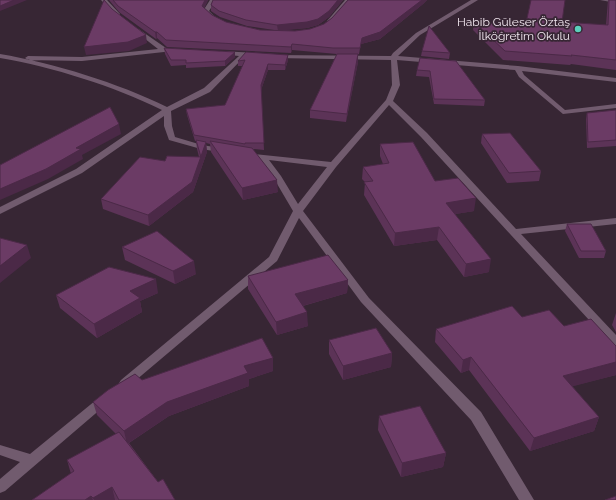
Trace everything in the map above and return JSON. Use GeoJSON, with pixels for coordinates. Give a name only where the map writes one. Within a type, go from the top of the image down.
{"type":"FeatureCollection","features":[{"type":"Feature","properties":{"kind":"street"},"geometry":{"type":"LineString","coordinates":[[104,0],[122,18]]}},
{"type":"Feature","properties":{"kind":"street"},"geometry":{"type":"LineString","coordinates":[[213,0],[206,11],[212,18],[221,23]]}},
{"type":"Feature","properties":{"kind":"street"},"geometry":{"type":"LineString","coordinates":[[322,27],[335,18],[338,10],[348,0]]}},
{"type":"Feature","properties":{"kind":"street"},"geometry":{"type":"LineString","coordinates":[[0,487],[273,259],[298,211],[333,164],[389,101],[396,85],[394,58],[418,34],[475,0]]}},
{"type":"Feature","properties":{"kind":"street"},"geometry":{"type":"LineString","coordinates":[[603,0],[616,1]]}},
{"type":"Feature","properties":{"kind":"street"},"geometry":{"type":"LineString","coordinates":[[134,28],[164,50]]}},
{"type":"Feature","properties":{"kind":"street"},"geometry":{"type":"LineString","coordinates":[[0,62],[12,58],[82,59],[164,50],[184,51]]}},
{"type":"Feature","properties":{"kind":"street"},"geometry":{"type":"LineString","coordinates":[[212,52],[318,58],[394,58],[518,68],[616,80]]}},
{"type":"Feature","properties":{"kind":"street"},"geometry":{"type":"LineString","coordinates":[[0,210],[79,171],[167,110],[207,90],[244,54]]}},
{"type":"Feature","properties":{"kind":"street"},"geometry":{"type":"LineString","coordinates":[[0,56],[108,85],[143,97],[167,110]]}},
{"type":"Feature","properties":{"kind":"street"},"geometry":{"type":"LineString","coordinates":[[518,68],[521,76],[563,112],[616,106]]}},
{"type":"Feature","properties":{"kind":"street"},"geometry":{"type":"LineString","coordinates":[[389,101],[424,134],[616,342]]}},
{"type":"Feature","properties":{"kind":"street"},"geometry":{"type":"LineString","coordinates":[[167,110],[168,126],[172,138],[200,147],[262,158],[333,164]]}},
{"type":"Feature","properties":{"kind":"street"},"geometry":{"type":"LineString","coordinates":[[262,158],[277,176],[298,211],[365,300],[476,416],[527,500]]}},
{"type":"Feature","properties":{"kind":"street"},"geometry":{"type":"LineString","coordinates":[[514,232],[616,221]]}},
{"type":"Feature","properties":{"kind":"street"},"geometry":{"type":"LineString","coordinates":[[0,450],[32,460]]}},
{"type":"Feature","properties":{"kind":"building"},"geometry":{"type":"Polygon","coordinates":[[[0,0],[14,0],[0,6],[0,0]]]}},
{"type":"Feature","properties":{"kind":"building"},"geometry":{"type":"Polygon","coordinates":[[[104,0],[112,9],[146,35],[128,42],[84,47],[104,0]]]}},
{"type":"Feature","properties":{"kind":"building"},"geometry":{"type":"Polygon","coordinates":[[[113,0],[205,0],[202,6],[212,15],[226,22],[260,30],[295,31],[310,29],[324,24],[332,18],[348,0],[422,0],[380,32],[362,38],[360,48],[333,48],[292,44],[291,47],[166,40],[157,32],[118,6],[113,0]]]}},
{"type":"Feature","properties":{"kind":"building"},"geometry":{"type":"Polygon","coordinates":[[[213,0],[338,0],[329,11],[318,19],[307,22],[277,25],[246,20],[219,11],[211,5],[213,0]]]}},
{"type":"Feature","properties":{"kind":"building"},"geometry":{"type":"Polygon","coordinates":[[[531,0],[565,0],[562,22],[608,25],[609,0],[616,0],[616,60],[571,55],[572,56],[505,51],[474,22],[515,25],[515,22],[526,23],[531,0]]]}},
{"type":"Feature","properties":{"kind":"building"},"geometry":{"type":"Polygon","coordinates":[[[429,26],[450,53],[422,51],[429,26]]]}},
{"type":"Feature","properties":{"kind":"building"},"geometry":{"type":"Polygon","coordinates":[[[164,48],[235,52],[225,61],[186,63],[186,60],[171,60],[164,48]]]}},
{"type":"Feature","properties":{"kind":"building"},"geometry":{"type":"Polygon","coordinates":[[[246,52],[288,55],[285,65],[268,64],[261,85],[264,143],[245,144],[194,135],[186,109],[225,105],[245,60],[238,61],[246,52]]]}},
{"type":"Feature","properties":{"kind":"building"},"geometry":{"type":"Polygon","coordinates":[[[337,54],[358,54],[347,114],[310,110],[337,54]]]}},
{"type":"Feature","properties":{"kind":"building"},"geometry":{"type":"Polygon","coordinates":[[[420,58],[456,61],[485,100],[434,99],[430,71],[417,70],[420,58]]]}},
{"type":"Feature","properties":{"kind":"building"},"geometry":{"type":"Polygon","coordinates":[[[110,107],[119,124],[76,148],[81,149],[46,169],[0,189],[0,165],[110,107]]]}},
{"type":"Feature","properties":{"kind":"building"},"geometry":{"type":"Polygon","coordinates":[[[616,110],[616,140],[588,142],[587,113],[616,110]]]}},
{"type":"Feature","properties":{"kind":"building"},"geometry":{"type":"Polygon","coordinates":[[[510,133],[541,171],[509,173],[482,134],[510,133]]]}},
{"type":"Feature","properties":{"kind":"building"},"geometry":{"type":"Polygon","coordinates":[[[196,140],[206,142],[201,157],[196,140]]]}},
{"type":"Feature","properties":{"kind":"building"},"geometry":{"type":"Polygon","coordinates":[[[210,141],[252,148],[277,180],[242,188],[210,141]]]}},
{"type":"Feature","properties":{"kind":"building"},"geometry":{"type":"Polygon","coordinates":[[[413,142],[435,181],[458,178],[476,198],[446,203],[491,259],[466,264],[439,227],[395,233],[364,182],[373,181],[363,167],[389,163],[380,144],[413,142]]]}},
{"type":"Feature","properties":{"kind":"building"},"geometry":{"type":"Polygon","coordinates":[[[167,156],[201,157],[192,182],[148,215],[101,199],[140,157],[165,161],[167,156]]]}},
{"type":"Feature","properties":{"kind":"building"},"geometry":{"type":"Polygon","coordinates":[[[567,224],[591,224],[606,251],[581,251],[567,224]]]}},
{"type":"Feature","properties":{"kind":"building"},"geometry":{"type":"Polygon","coordinates":[[[157,231],[194,261],[173,271],[122,247],[157,231]]]}},
{"type":"Feature","properties":{"kind":"building"},"geometry":{"type":"Polygon","coordinates":[[[0,238],[27,245],[0,266],[0,238]]]}},
{"type":"Feature","properties":{"kind":"building"},"geometry":{"type":"Polygon","coordinates":[[[328,255],[348,280],[295,294],[307,312],[276,322],[248,276],[328,255]]]}},
{"type":"Feature","properties":{"kind":"building"},"geometry":{"type":"Polygon","coordinates":[[[109,267],[156,279],[130,291],[140,298],[94,324],[56,295],[109,267]]]}},
{"type":"Feature","properties":{"kind":"building"},"geometry":{"type":"Polygon","coordinates":[[[512,306],[522,317],[549,310],[564,326],[591,319],[616,346],[616,362],[563,376],[599,417],[534,438],[471,357],[463,360],[436,329],[512,306]]]}},
{"type":"Feature","properties":{"kind":"building"},"geometry":{"type":"Polygon","coordinates":[[[376,328],[392,353],[343,366],[329,340],[376,328]]]}},
{"type":"Feature","properties":{"kind":"building"},"geometry":{"type":"Polygon","coordinates":[[[262,338],[273,358],[244,366],[248,373],[167,402],[124,431],[93,402],[108,390],[135,374],[142,380],[262,338]]]}},
{"type":"Feature","properties":{"kind":"building"},"geometry":{"type":"Polygon","coordinates":[[[420,406],[446,453],[402,463],[379,416],[420,406]]]}},
{"type":"Feature","properties":{"kind":"building"},"geometry":{"type":"Polygon","coordinates":[[[119,432],[158,482],[163,479],[175,500],[119,500],[112,487],[93,498],[91,496],[85,500],[32,500],[74,471],[67,460],[119,432]]]}},
{"type":"Feature","properties":{"kind":"building"},"geometry":{"type":"Polygon","coordinates":[[[616,496],[616,500],[605,500],[616,496]]]}},
{"type":"Feature","properties":{"kind":"place","name":"Habib Güleser Öztaş İlköğretim Okulu"},"geometry":{"type":"Point","coordinates":[578,29]}}]}
